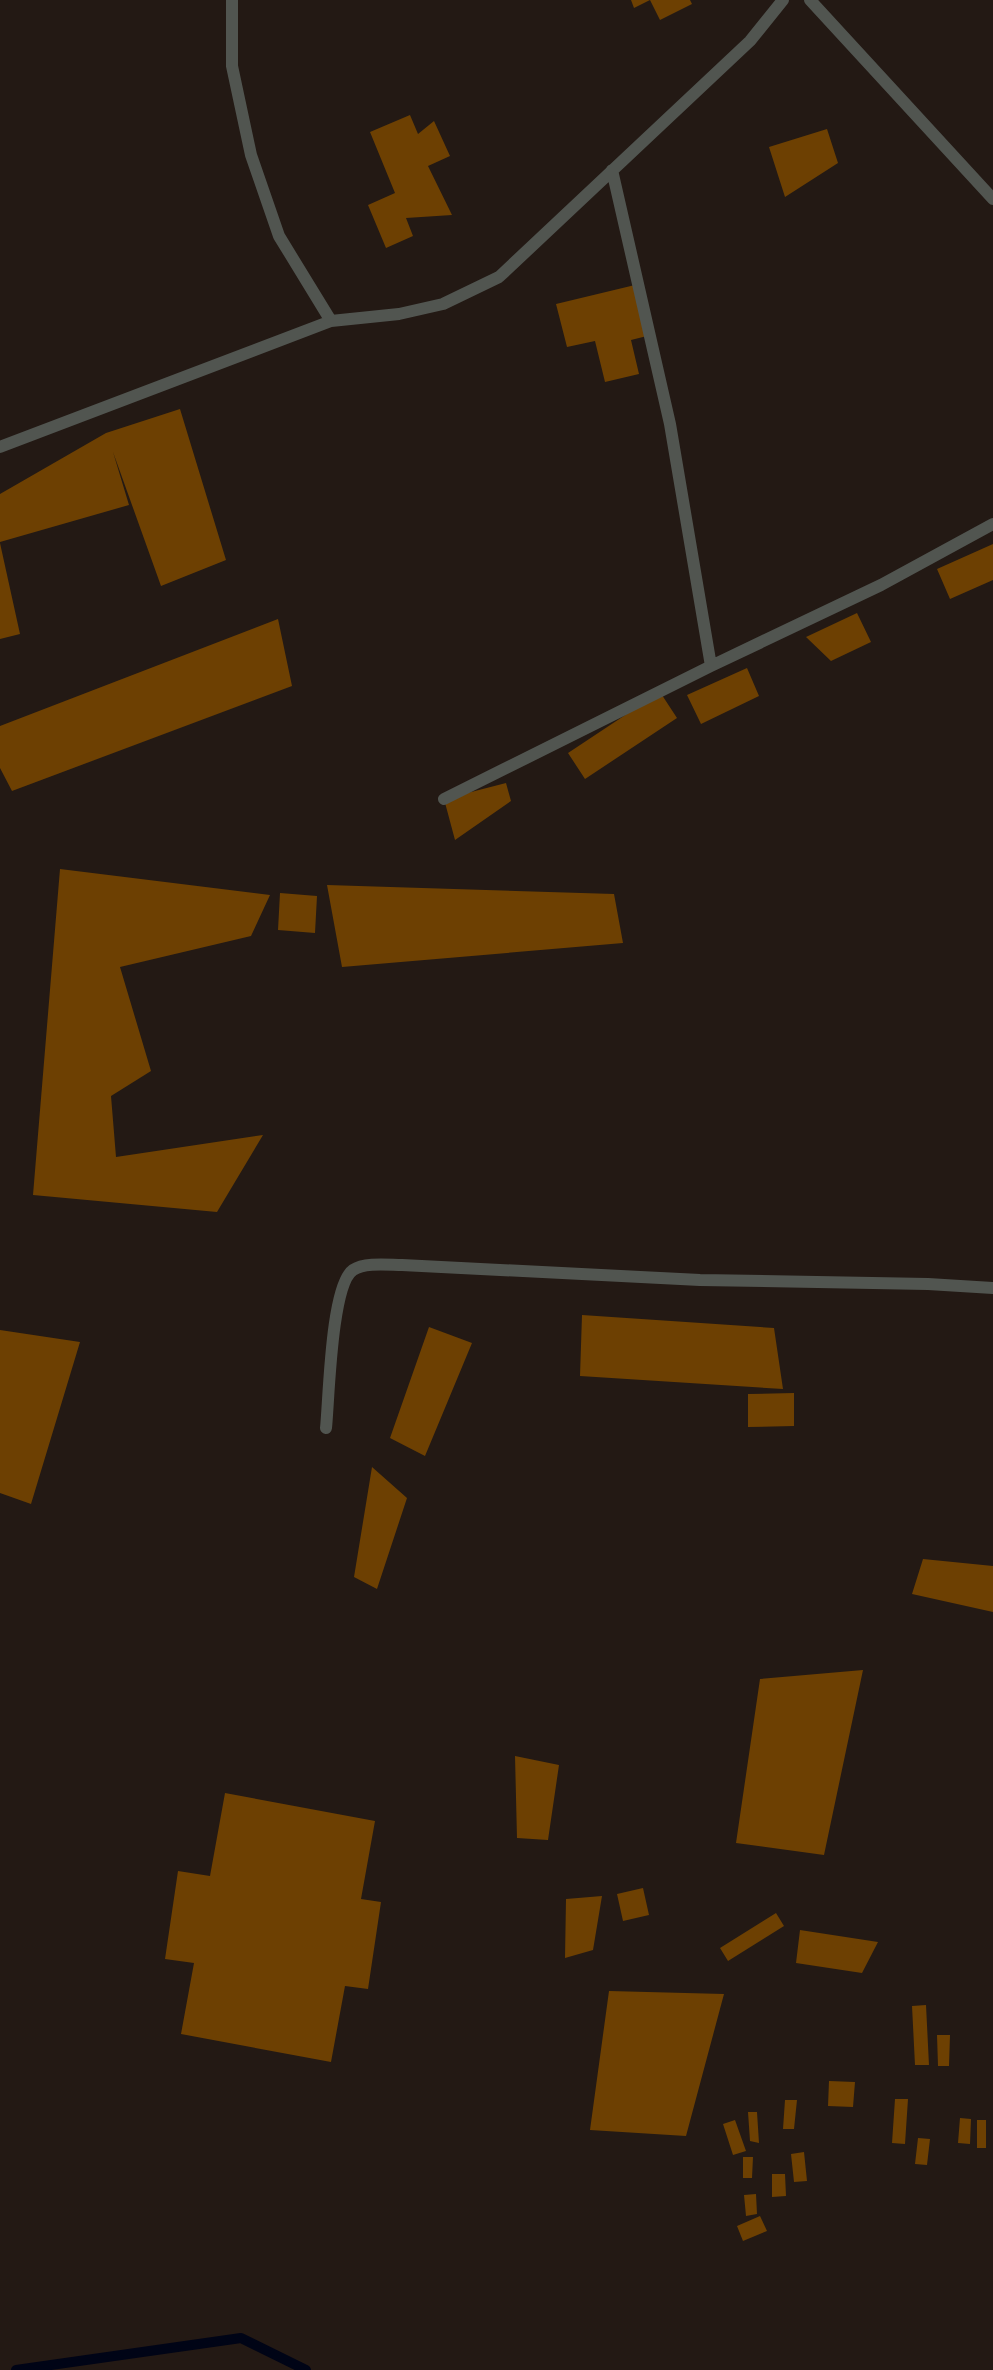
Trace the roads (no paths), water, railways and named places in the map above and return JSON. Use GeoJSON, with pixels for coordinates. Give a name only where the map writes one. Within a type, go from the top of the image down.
{"type":"FeatureCollection","features":[{"type":"Feature","properties":{"kind":"street"},"geometry":{"type":"LineString","coordinates":[[232,0],[232,66],[251,155],[279,236],[331,321]]}},
{"type":"Feature","properties":{"kind":"street"},"geometry":{"type":"LineString","coordinates":[[0,447],[331,321],[399,314],[442,304],[499,277],[750,41],[783,0]]}},
{"type":"Feature","properties":{"kind":"street"},"geometry":{"type":"LineString","coordinates":[[810,0],[993,200]]}},
{"type":"Feature","properties":{"kind":"street"},"geometry":{"type":"LineString","coordinates":[[612,170],[670,424],[711,666]]}},
{"type":"Feature","properties":{"kind":"street"},"geometry":{"type":"LineString","coordinates":[[444,799],[711,666],[881,585],[993,524]]}},
{"type":"Feature","properties":{"kind":"street"},"geometry":{"type":"LineString","coordinates":[[326,1428],[339,1295],[348,1274],[358,1267],[402,1265],[700,1280],[928,1284],[993,1288]]}},
{"type":"Feature","properties":{"kind":"waterway"},"geometry":{"type":"LineString","coordinates":[[16,2370],[241,2338],[306,2370]]}}]}
